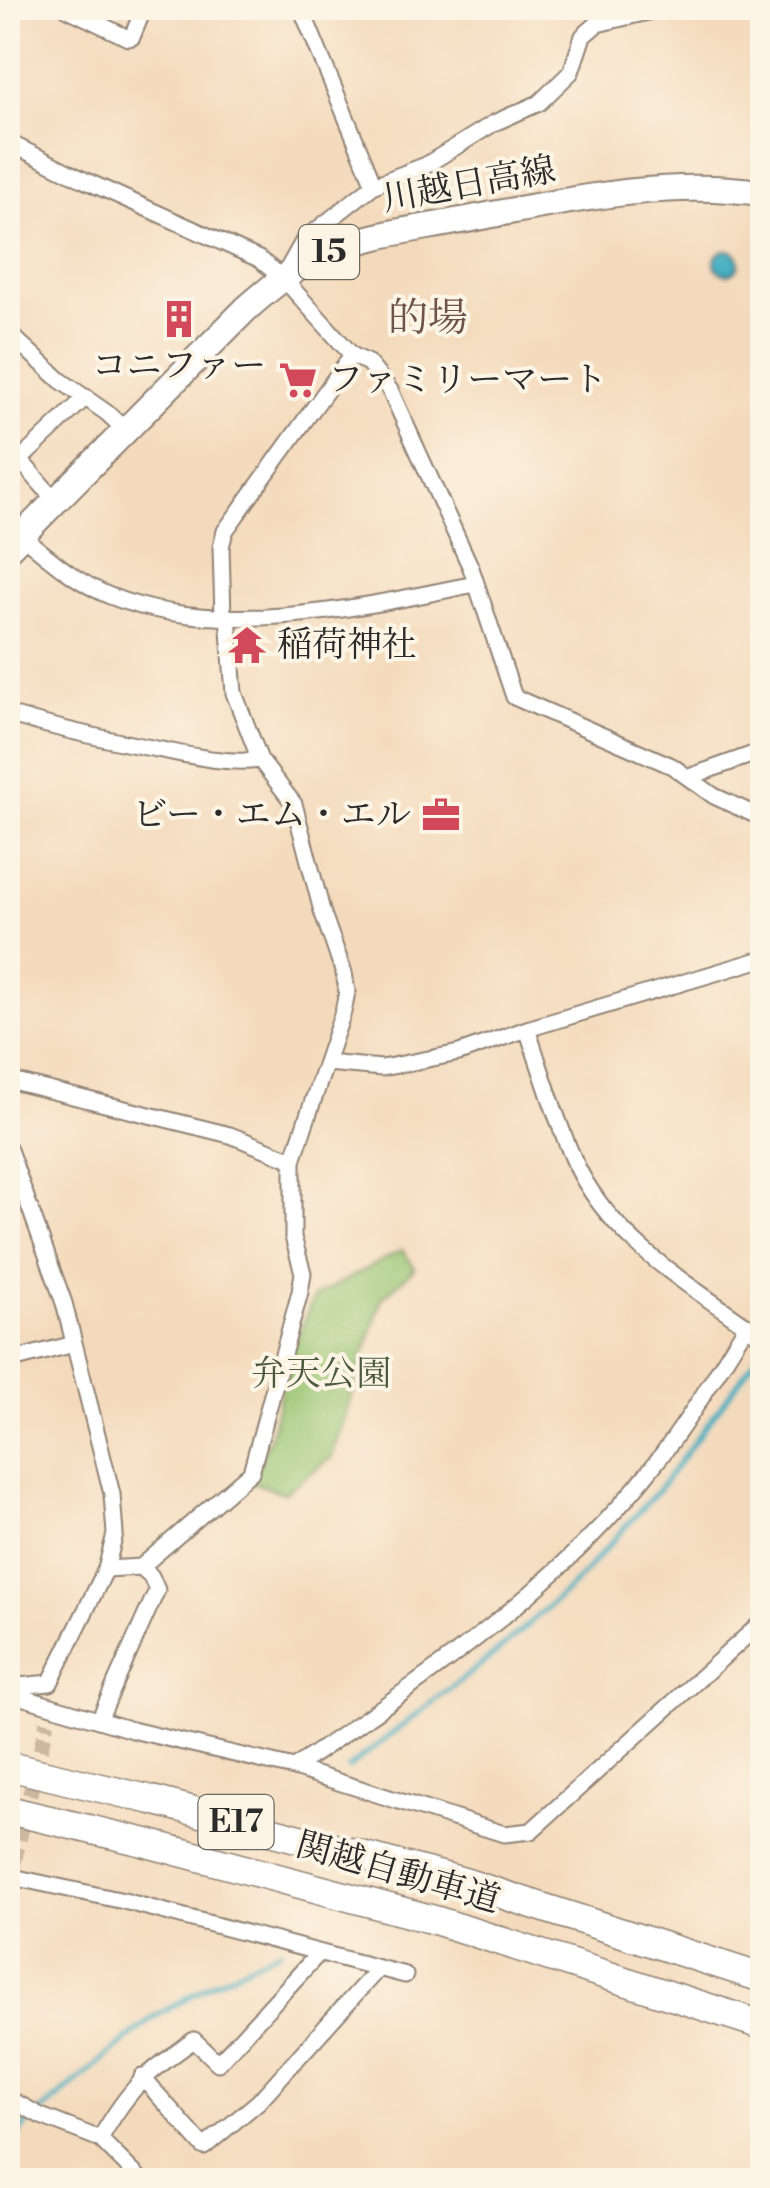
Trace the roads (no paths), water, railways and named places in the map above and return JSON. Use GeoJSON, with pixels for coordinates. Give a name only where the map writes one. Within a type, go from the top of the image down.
{"type":"FeatureCollection","features":[{"type":"Feature","properties":{"kind":"highway","name":"関越自動車道"},"geometry":{"type":"LineString","coordinates":[[8,1766],[464,1882],[762,1978]]}},
{"type":"Feature","properties":{"kind":"highway","name":"関越自動車道"},"geometry":{"type":"LineString","coordinates":[[8,1810],[438,1921],[762,2025]]}},
{"type":"Feature","properties":{"kind":"main road","name":"川越日高線"},"geometry":{"type":"LineString","coordinates":[[14,542],[246,309],[282,278],[318,257],[356,242],[502,213],[682,189],[762,193]]}},
{"type":"Feature","properties":{"kind":"street"},"geometry":{"type":"LineString","coordinates":[[66,8],[128,38],[132,37],[144,8]]}},
{"type":"Feature","properties":{"kind":"street"},"geometry":{"type":"LineString","coordinates":[[301,8],[374,185]]}},
{"type":"Feature","properties":{"kind":"street"},"geometry":{"type":"LineString","coordinates":[[591,8],[596,24]]}},
{"type":"Feature","properties":{"kind":"street"},"geometry":{"type":"LineString","coordinates":[[282,278],[304,240],[374,185],[426,164],[494,123],[539,103],[571,72],[583,36],[596,24],[665,8]]}},
{"type":"Feature","properties":{"kind":"street"},"geometry":{"type":"LineString","coordinates":[[8,142],[259,259],[282,278],[352,355],[368,364],[390,390],[475,584],[514,697],[640,751],[689,777],[714,796],[762,818]]}},
{"type":"Feature","properties":{"kind":"street"},"geometry":{"type":"LineString","coordinates":[[8,332],[60,380],[124,429]]}},
{"type":"Feature","properties":{"kind":"street"},"geometry":{"type":"LineString","coordinates":[[106,1569],[141,1566],[251,1472],[300,1292],[302,1273],[293,1238],[293,1160],[344,1012],[347,992],[294,804],[260,760],[231,681],[221,548],[225,531],[352,355]]}},
{"type":"Feature","properties":{"kind":"street"},"geometry":{"type":"LineString","coordinates":[[55,500],[20,460],[86,397]]}},
{"type":"Feature","properties":{"kind":"street"},"geometry":{"type":"LineString","coordinates":[[14,542],[106,595],[154,610],[226,618],[348,608],[475,584]]}},
{"type":"Feature","properties":{"kind":"street"},"geometry":{"type":"LineString","coordinates":[[8,714],[66,732],[183,754],[246,762],[260,760]]}},
{"type":"Feature","properties":{"kind":"street"},"geometry":{"type":"LineString","coordinates":[[689,777],[762,751]]}},
{"type":"Feature","properties":{"kind":"street"},"geometry":{"type":"LineString","coordinates":[[326,1063],[382,1068],[459,1053],[762,959]]}},
{"type":"Feature","properties":{"kind":"street"},"geometry":{"type":"LineString","coordinates":[[294,1768],[504,1618],[592,1536],[655,1464],[758,1331],[656,1262],[605,1210],[574,1162],[527,1030]]}},
{"type":"Feature","properties":{"kind":"street"},"geometry":{"type":"LineString","coordinates":[[8,1080],[230,1135],[293,1160]]}},
{"type":"Feature","properties":{"kind":"street"},"geometry":{"type":"LineString","coordinates":[[8,1147],[14,1180],[64,1303],[112,1494],[115,1534],[106,1569],[50,1683],[8,1690]]}},
{"type":"Feature","properties":{"kind":"street"},"geometry":{"type":"LineString","coordinates":[[8,1361],[74,1344]]}},
{"type":"Feature","properties":{"kind":"street"},"geometry":{"type":"LineString","coordinates":[[99,1720],[157,1590],[141,1566]]}},
{"type":"Feature","properties":{"kind":"street"},"geometry":{"type":"LineString","coordinates":[[8,1690],[48,1714],[99,1720],[294,1768],[504,1834],[530,1831],[762,1622]]}},
{"type":"Feature","properties":{"kind":"street"},"geometry":{"type":"LineString","coordinates":[[11,1871],[405,1975]]}},
{"type":"Feature","properties":{"kind":"street"},"geometry":{"type":"LineString","coordinates":[[100,2139],[120,2103],[142,2077],[194,2040],[218,2063],[319,1952]]}},
{"type":"Feature","properties":{"kind":"street"},"geometry":{"type":"LineString","coordinates":[[142,2077],[204,2147],[258,2102],[378,1969]]}},
{"type":"Feature","properties":{"kind":"street"},"geometry":{"type":"LineString","coordinates":[[8,2098],[100,2139],[141,2180]]}},
{"type":"Feature","properties":{"kind":"water"},"geometry":{"type":"Polygon","coordinates":[[[727,250],[739,262],[727,274],[715,262],[727,250]]]}},
{"type":"Feature","properties":{"kind":"waterway"},"geometry":{"type":"LineString","coordinates":[[348,1768],[492,1656],[576,1582],[660,1488],[762,1350]]}},
{"type":"Feature","properties":{"kind":"waterway"},"geometry":{"type":"LineString","coordinates":[[8,2152],[24,2126],[151,2019],[280,1950]]}},
{"type":"Feature","properties":{"kind":"tunnel"},"geometry":{"type":"LineString","coordinates":[[14,1862],[47,1722]]}},
{"type":"Feature","properties":{"kind":"place","name":"コニファー"},"geometry":{"type":"Point","coordinates":[179,319]}},
{"type":"Feature","properties":{"kind":"place","name":"ファミリーマート"},"geometry":{"type":"Point","coordinates":[298,380]}},
{"type":"Feature","properties":{"kind":"place","name":"稲荷神社"},"geometry":{"type":"Point","coordinates":[247,645]}},
{"type":"Feature","properties":{"kind":"place","name":"ビー・エム・エル"},"geometry":{"type":"Point","coordinates":[441,815]}},
{"type":"Feature","properties":{"kind":"district","name":"的場"},"geometry":{"type":"Point","coordinates":[428,319]}},
{"type":"Feature","properties":{"kind":"park label","name":"弁天公園"},"geometry":{"type":"Point","coordinates":[321,1374]}}]}
